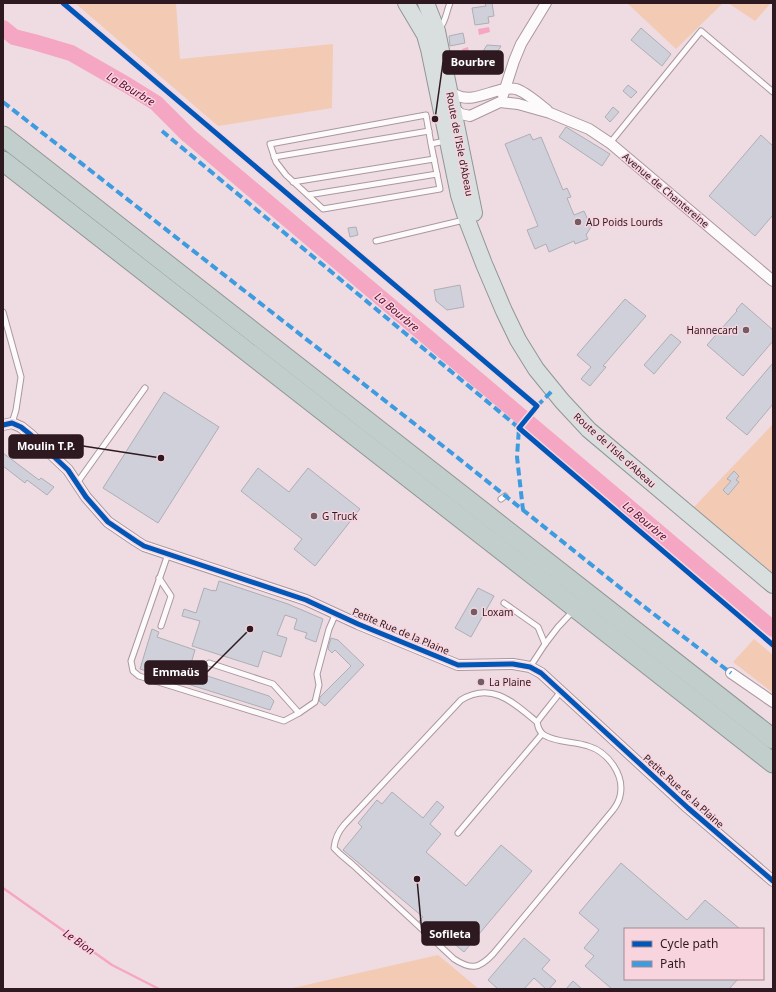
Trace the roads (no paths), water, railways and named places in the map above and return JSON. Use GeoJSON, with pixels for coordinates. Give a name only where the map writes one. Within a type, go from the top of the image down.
{"type":"FeatureCollection","features":[{"type":"Feature","properties":{"kind":"highway"},"geometry":{"type":"LineString","coordinates":[[3,136],[773,739]]}},
{"type":"Feature","properties":{"kind":"highway"},"geometry":{"type":"LineString","coordinates":[[3,161],[576,608],[773,764]]}},
{"type":"Feature","properties":{"kind":"main road","name":"Route de l'Isle d'Abeau"},"geometry":{"type":"LineString","coordinates":[[406,3],[431,33]]}},
{"type":"Feature","properties":{"kind":"main road","name":"Route de l'Isle d'Abeau"},"geometry":{"type":"LineString","coordinates":[[426,3],[451,136],[471,219],[484,264],[518,340],[536,369],[562,401],[589,430],[773,585]]}},
{"type":"Feature","properties":{"kind":"main road","name":"Route de l'Isle d'Abeau"},"geometry":{"type":"LineString","coordinates":[[443,87],[453,108],[451,136]]}},
{"type":"Feature","properties":{"kind":"street"},"geometry":{"type":"LineString","coordinates":[[451,136],[461,128],[463,122],[470,116],[500,102],[514,61],[522,44],[546,3]]}},
{"type":"Feature","properties":{"kind":"street"},"geometry":{"type":"LineString","coordinates":[[443,87],[455,95],[465,98]]}},
{"type":"Feature","properties":{"kind":"street","name":"Avenue de Chantereine"},"geometry":{"type":"LineString","coordinates":[[453,108],[457,101],[465,98],[475,97],[505,89],[517,89],[526,94],[550,113]]}},
{"type":"Feature","properties":{"kind":"street","name":"Avenue de Chantereine"},"geometry":{"type":"LineString","coordinates":[[500,102],[518,104],[550,113],[589,129],[610,143],[773,281]]}},
{"type":"Feature","properties":{"kind":"street"},"geometry":{"type":"LineString","coordinates":[[453,108],[461,114],[470,116]]}},
{"type":"Feature","properties":{"kind":"street","name":"Petite Rue de la Plaine"},"geometry":{"type":"LineString","coordinates":[[8,424],[21,427],[31,435],[68,470],[86,496],[108,522],[144,546],[306,600],[458,665],[513,664],[530,668],[541,673],[688,808],[773,881]]}},
{"type":"Feature","properties":{"kind":"street"},"geometry":{"type":"LineString","coordinates":[[731,674],[773,702]]}},
{"type":"Feature","properties":{"kind":"lane"},"geometry":{"type":"LineString","coordinates":[[431,33],[441,27],[445,20],[450,3]]}},
{"type":"Feature","properties":{"kind":"lane"},"geometry":{"type":"LineString","coordinates":[[610,143],[701,32],[773,92]]}},
{"type":"Feature","properties":{"kind":"lane"},"geometry":{"type":"LineString","coordinates":[[426,115],[429,131],[440,188],[323,208],[286,175],[276,162],[270,144],[426,115]]}},
{"type":"Feature","properties":{"kind":"lane"},"geometry":{"type":"LineString","coordinates":[[274,157],[429,131]]}},
{"type":"Feature","properties":{"kind":"lane"},"geometry":{"type":"LineString","coordinates":[[432,144],[451,136]]}},
{"type":"Feature","properties":{"kind":"lane"},"geometry":{"type":"LineString","coordinates":[[293,182],[434,159]]}},
{"type":"Feature","properties":{"kind":"lane"},"geometry":{"type":"LineString","coordinates":[[308,195],[437,174]]}},
{"type":"Feature","properties":{"kind":"lane"},"geometry":{"type":"LineString","coordinates":[[376,241],[471,219]]}},
{"type":"Feature","properties":{"kind":"lane"},"geometry":{"type":"LineString","coordinates":[[3,312],[20,377],[16,410],[8,424]]}},
{"type":"Feature","properties":{"kind":"lane"},"geometry":{"type":"LineString","coordinates":[[77,483],[145,388]]}},
{"type":"Feature","properties":{"kind":"lane"},"geometry":{"type":"LineString","coordinates":[[168,554],[131,661],[133,671],[139,676],[284,721],[316,702],[319,685],[317,674],[329,629],[336,613]]}},
{"type":"Feature","properties":{"kind":"lane"},"geometry":{"type":"LineString","coordinates":[[159,578],[171,596],[161,626]]}},
{"type":"Feature","properties":{"kind":"lane"},"geometry":{"type":"LineString","coordinates":[[504,603],[538,627],[544,644]]}},
{"type":"Feature","properties":{"kind":"lane"},"geometry":{"type":"LineString","coordinates":[[530,668],[544,644],[558,626],[576,608]]}},
{"type":"Feature","properties":{"kind":"lane"},"geometry":{"type":"LineString","coordinates":[[209,663],[273,684],[299,713]]}},
{"type":"Feature","properties":{"kind":"lane"},"geometry":{"type":"LineString","coordinates":[[537,722],[561,691]]}},
{"type":"Feature","properties":{"kind":"lane"},"geometry":{"type":"LineString","coordinates":[[486,693],[496,694],[508,699],[537,722],[539,730],[542,734],[562,741],[589,746],[606,757],[618,773],[621,788],[620,796],[613,810],[494,954],[484,963],[469,967],[454,959],[340,854],[334,848],[335,839],[338,832],[344,825],[461,700],[469,696],[486,693]]}},
{"type":"Feature","properties":{"kind":"lane"},"geometry":{"type":"LineString","coordinates":[[458,833],[542,734]]}},
{"type":"Feature","properties":{"kind":"waterway","name":"La Bourbre"},"geometry":{"type":"LineString","coordinates":[[3,28],[14,37],[71,53],[156,103],[188,135],[773,629]]}},
{"type":"Feature","properties":{"kind":"waterway","name":"Le Bion"},"geometry":{"type":"LineString","coordinates":[[3,888],[112,965],[159,989]]}},
{"type":"Feature","properties":{"kind":"place","name":"Bourbre"},"geometry":{"type":"Point","coordinates":[435,119]}},
{"type":"Feature","properties":{"kind":"place","name":"AD Poids Lourds"},"geometry":{"type":"Point","coordinates":[578,222]}},
{"type":"Feature","properties":{"kind":"place","name":"Hannecard"},"geometry":{"type":"Point","coordinates":[746,330]}},
{"type":"Feature","properties":{"kind":"place","name":"Moulin T.P."},"geometry":{"type":"Point","coordinates":[161,458]}},
{"type":"Feature","properties":{"kind":"place","name":"G Truck"},"geometry":{"type":"Point","coordinates":[314,516]}},
{"type":"Feature","properties":{"kind":"place","name":"Loxam"},"geometry":{"type":"Point","coordinates":[474,612]}},
{"type":"Feature","properties":{"kind":"place","name":"Emmaüs"},"geometry":{"type":"Point","coordinates":[250,629]}},
{"type":"Feature","properties":{"kind":"place","name":"La Plaine"},"geometry":{"type":"Point","coordinates":[481,682]}},
{"type":"Feature","properties":{"kind":"place","name":"Sofileta"},"geometry":{"type":"Point","coordinates":[417,879]}}]}
